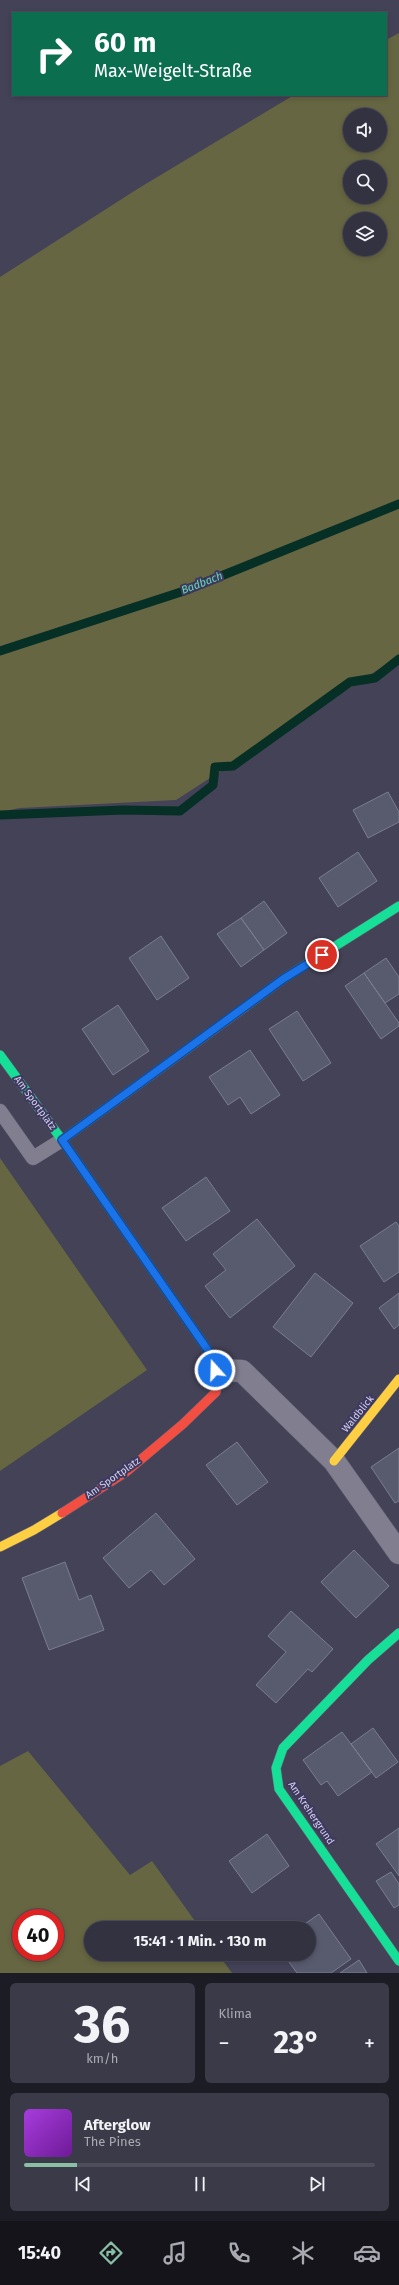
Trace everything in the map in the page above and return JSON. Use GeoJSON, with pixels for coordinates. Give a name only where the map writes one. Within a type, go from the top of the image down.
{"type":"FeatureCollection","features":[{"type":"Feature","properties":{"kind":"street"},"geometry":{"type":"LineString","coordinates":[[62,1140],[283,979],[399,906]]}},
{"type":"Feature","properties":{"kind":"street","name":"Am Sportplatz"},"geometry":{"type":"LineString","coordinates":[[0,1055],[62,1140],[214,1359],[216,1392],[183,1424],[126,1472],[34,1530],[0,1546]]}},
{"type":"Feature","properties":{"kind":"street"},"geometry":{"type":"LineString","coordinates":[[215,1370],[242,1371],[334,1462],[399,1553]]}},
{"type":"Feature","properties":{"kind":"street","name":"Waldblick"},"geometry":{"type":"LineString","coordinates":[[334,1462],[399,1379]]}},
{"type":"Feature","properties":{"kind":"street","name":"Am Krehergrund"},"geometry":{"type":"LineString","coordinates":[[399,1633],[368,1660],[283,1748],[276,1760],[279,1789],[399,1961]]}},
{"type":"Feature","properties":{"kind":"lane"},"geometry":{"type":"LineString","coordinates":[[0,1111],[33,1158],[62,1140]]}},
{"type":"Feature","properties":{"kind":"shaded area"},"geometry":{"type":"Polygon","coordinates":[[[399,33],[399,656],[176,800],[20,808],[0,812],[0,277],[139,188],[292,96],[387,96],[387,39],[399,33]]]}},
{"type":"Feature","properties":{"kind":"shaded area"},"geometry":{"type":"Polygon","coordinates":[[[0,1158],[147,1370],[0,1471],[0,1158]]]}},
{"type":"Feature","properties":{"kind":"shaded area"},"geometry":{"type":"Polygon","coordinates":[[[28,1751],[130,1875],[152,1861],[195,1921],[84,1921],[84,1961],[223,1961],[232,1973],[0,1973],[0,1766],[28,1751]]]}},
{"type":"Feature","properties":{"kind":"building"},"geometry":{"type":"Polygon","coordinates":[[[388,792],[399,812],[399,822],[368,838],[353,810],[388,792]]]}},
{"type":"Feature","properties":{"kind":"building"},"geometry":{"type":"Polygon","coordinates":[[[358,852],[377,881],[338,907],[319,878],[358,852]]]}},
{"type":"Feature","properties":{"kind":"building"},"geometry":{"type":"Polygon","coordinates":[[[264,901],[287,933],[264,950],[241,918],[264,901]]]}},
{"type":"Feature","properties":{"kind":"building"},"geometry":{"type":"Polygon","coordinates":[[[241,918],[264,950],[241,967],[217,934],[241,918]]]}},
{"type":"Feature","properties":{"kind":"building"},"geometry":{"type":"Polygon","coordinates":[[[161,936],[189,978],[157,1000],[129,958],[161,936]]]}},
{"type":"Feature","properties":{"kind":"building"},"geometry":{"type":"Polygon","coordinates":[[[386,958],[399,977],[399,994],[385,1003],[364,973],[386,958]]]}},
{"type":"Feature","properties":{"kind":"building"},"geometry":{"type":"Polygon","coordinates":[[[364,973],[399,1023],[399,1026],[381,1039],[345,986],[364,973]]]}},
{"type":"Feature","properties":{"kind":"building"},"geometry":{"type":"Polygon","coordinates":[[[118,1005],[149,1051],[113,1075],[82,1029],[118,1005]]]}},
{"type":"Feature","properties":{"kind":"building"},"geometry":{"type":"Polygon","coordinates":[[[297,1011],[331,1063],[303,1081],[269,1029],[297,1011]]]}},
{"type":"Feature","properties":{"kind":"building"},"geometry":{"type":"Polygon","coordinates":[[[250,1050],[280,1095],[251,1114],[240,1097],[228,1105],[209,1077],[250,1050]]]}},
{"type":"Feature","properties":{"kind":"building"},"geometry":{"type":"Polygon","coordinates":[[[206,1177],[230,1211],[186,1241],[162,1208],[206,1177]]]}},
{"type":"Feature","properties":{"kind":"building"},"geometry":{"type":"Polygon","coordinates":[[[257,1219],[295,1266],[230,1318],[205,1286],[226,1270],[213,1254],[257,1219]]]}},
{"type":"Feature","properties":{"kind":"building"},"geometry":{"type":"Polygon","coordinates":[[[396,1222],[399,1226],[399,1272],[384,1282],[360,1246],[396,1222]]]}},
{"type":"Feature","properties":{"kind":"building"},"geometry":{"type":"Polygon","coordinates":[[[315,1273],[353,1303],[311,1357],[273,1327],[315,1273]]]}},
{"type":"Feature","properties":{"kind":"building"},"geometry":{"type":"Polygon","coordinates":[[[399,1293],[399,1325],[394,1329],[379,1308],[399,1293]]]}},
{"type":"Feature","properties":{"kind":"building"},"geometry":{"type":"Polygon","coordinates":[[[237,1442],[268,1482],[237,1505],[206,1465],[237,1442]]]}},
{"type":"Feature","properties":{"kind":"building"},"geometry":{"type":"Polygon","coordinates":[[[399,1448],[399,1501],[395,1503],[371,1467],[399,1448]]]}},
{"type":"Feature","properties":{"kind":"building"},"geometry":{"type":"Polygon","coordinates":[[[156,1513],[195,1559],[164,1585],[151,1570],[129,1588],[103,1558],[156,1513]]]}},
{"type":"Feature","properties":{"kind":"building"},"geometry":{"type":"Polygon","coordinates":[[[354,1550],[389,1586],[356,1618],[321,1582],[354,1550]]]}},
{"type":"Feature","properties":{"kind":"building"},"geometry":{"type":"Polygon","coordinates":[[[65,1562],[79,1600],[91,1595],[104,1630],[49,1650],[22,1578],[65,1562]]]}},
{"type":"Feature","properties":{"kind":"building"},"geometry":{"type":"Polygon","coordinates":[[[291,1611],[333,1649],[312,1672],[308,1669],[276,1703],[256,1685],[286,1652],[268,1636],[291,1611]]]}},
{"type":"Feature","properties":{"kind":"building"},"geometry":{"type":"Polygon","coordinates":[[[373,1728],[398,1762],[376,1778],[351,1744],[373,1728]]]}},
{"type":"Feature","properties":{"kind":"building"},"geometry":{"type":"Polygon","coordinates":[[[342,1732],[372,1772],[338,1796],[327,1781],[321,1785],[303,1760],[342,1732]]]}},
{"type":"Feature","properties":{"kind":"building"},"geometry":{"type":"Polygon","coordinates":[[[399,1828],[399,1876],[376,1844],[399,1828]]]}},
{"type":"Feature","properties":{"kind":"building"},"geometry":{"type":"Polygon","coordinates":[[[267,1834],[289,1866],[252,1893],[229,1861],[267,1834]]]}},
{"type":"Feature","properties":{"kind":"building"},"geometry":{"type":"Polygon","coordinates":[[[391,1872],[399,1884],[399,1905],[394,1908],[376,1881],[391,1872]]]}},
{"type":"Feature","properties":{"kind":"building"},"geometry":{"type":"Polygon","coordinates":[[[319,1914],[351,1959],[331,1973],[297,1973],[288,1961],[316,1961],[316,1921],[309,1921],[319,1914]]]}},
{"type":"Feature","properties":{"kind":"building"},"geometry":{"type":"Polygon","coordinates":[[[359,1960],[367,1973],[340,1973],[359,1960]]]}},
{"type":"Feature","properties":{"kind":"waterway","name":"Badbach"},"geometry":{"type":"LineString","coordinates":[[0,651],[184,591],[399,504]]}},
{"type":"Feature","properties":{"kind":"waterway"},"geometry":{"type":"LineString","coordinates":[[0,815],[123,810],[180,811],[213,785],[215,767],[233,766],[350,682],[375,678],[399,659]]}},
{"type":"Feature","properties":{"kind":"traffic: fast"},"geometry":{"type":"LineString","coordinates":[[245,1007],[283,979],[399,906]]}},
{"type":"Feature","properties":{"kind":"traffic: fast"},"geometry":{"type":"LineString","coordinates":[[0,1055],[62,1140],[214,1359],[217,1384]]}},
{"type":"Feature","properties":{"kind":"traffic: fast"},"geometry":{"type":"LineString","coordinates":[[399,1633],[368,1660],[283,1748],[276,1768],[279,1789],[399,1961]]}},
{"type":"Feature","properties":{"kind":"traffic: slow"},"geometry":{"type":"LineString","coordinates":[[62,1140],[245,1007]]}},
{"type":"Feature","properties":{"kind":"traffic: slow"},"geometry":{"type":"LineString","coordinates":[[334,1461],[399,1379]]}},
{"type":"Feature","properties":{"kind":"traffic: slow"},"geometry":{"type":"LineString","coordinates":[[0,1547],[34,1530],[62,1513]]}},
{"type":"Feature","properties":{"kind":"traffic: jam"},"geometry":{"type":"LineString","coordinates":[[62,1513],[126,1472],[183,1424],[216,1392],[217,1384]]}},
{"type":"Feature","properties":{"kind":"route"},"geometry":{"type":"LineString","coordinates":[[215,1370],[214,1359],[62,1140],[283,979],[322,955]]}}]}
